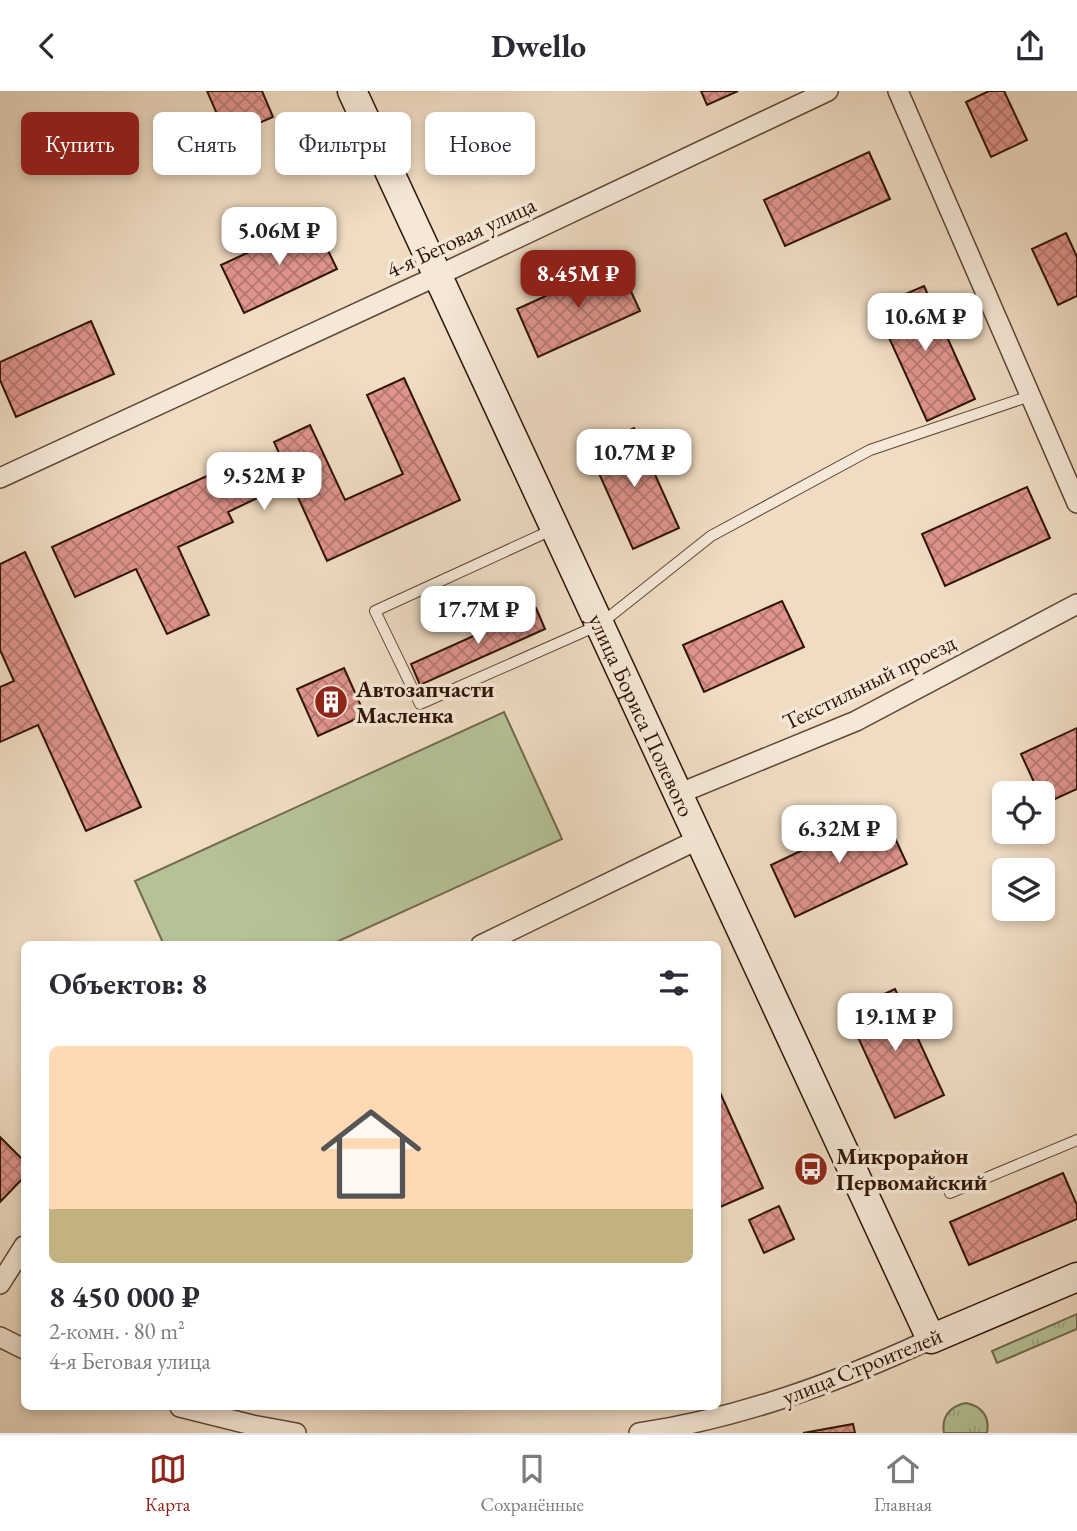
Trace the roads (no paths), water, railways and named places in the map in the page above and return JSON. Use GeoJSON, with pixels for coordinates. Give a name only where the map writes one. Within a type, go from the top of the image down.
{"type":"FeatureCollection","features":[{"type":"Feature","properties":{"kind":"main road","name":"улица Бориса Полевого"},"geometry":{"type":"LineString","coordinates":[[352,91],[931,1339]]}},
{"type":"Feature","properties":{"kind":"main road","name":"улица Строителей"},"geometry":{"type":"LineString","coordinates":[[931,1339],[1077,1277]]}},
{"type":"Feature","properties":{"kind":"street","name":"4-я Беговая улица"},"geometry":{"type":"LineString","coordinates":[[0,478],[828,91]]}},
{"type":"Feature","properties":{"kind":"street"},"geometry":{"type":"LineString","coordinates":[[898,91],[1077,503]]}},
{"type":"Feature","properties":{"kind":"street","name":"Текстильный проезд"},"geometry":{"type":"LineString","coordinates":[[678,795],[856,720],[1077,604]]}},
{"type":"Feature","properties":{"kind":"street"},"geometry":{"type":"LineString","coordinates":[[489,941],[699,839]]}},
{"type":"Feature","properties":{"kind":"street"},"geometry":{"type":"LineString","coordinates":[[0,1284],[21,1251]]}},
{"type":"Feature","properties":{"kind":"street"},"geometry":{"type":"LineString","coordinates":[[0,1337],[21,1348]]}},
{"type":"Feature","properties":{"kind":"street","name":"улица Строителей"},"geometry":{"type":"LineString","coordinates":[[639,1433],[706,1427],[867,1368],[931,1339]]}},
{"type":"Feature","properties":{"kind":"street"},"geometry":{"type":"LineString","coordinates":[[192,1410],[296,1433]]}},
{"type":"Feature","properties":{"kind":"lane"},"geometry":{"type":"LineString","coordinates":[[555,529],[375,611],[420,704],[599,625],[711,536],[870,450],[1030,396]]}},
{"type":"Feature","properties":{"kind":"lane"},"geometry":{"type":"LineString","coordinates":[[950,1193],[1077,1140]]}},
{"type":"Feature","properties":{"kind":"place","name":"Автозапчасти Масленка"},"geometry":{"type":"Point","coordinates":[331,702]}},
{"type":"Feature","properties":{"kind":"place","name":"Микрорайон Первомайский"},"geometry":{"type":"Point","coordinates":[811,1169]}}]}
